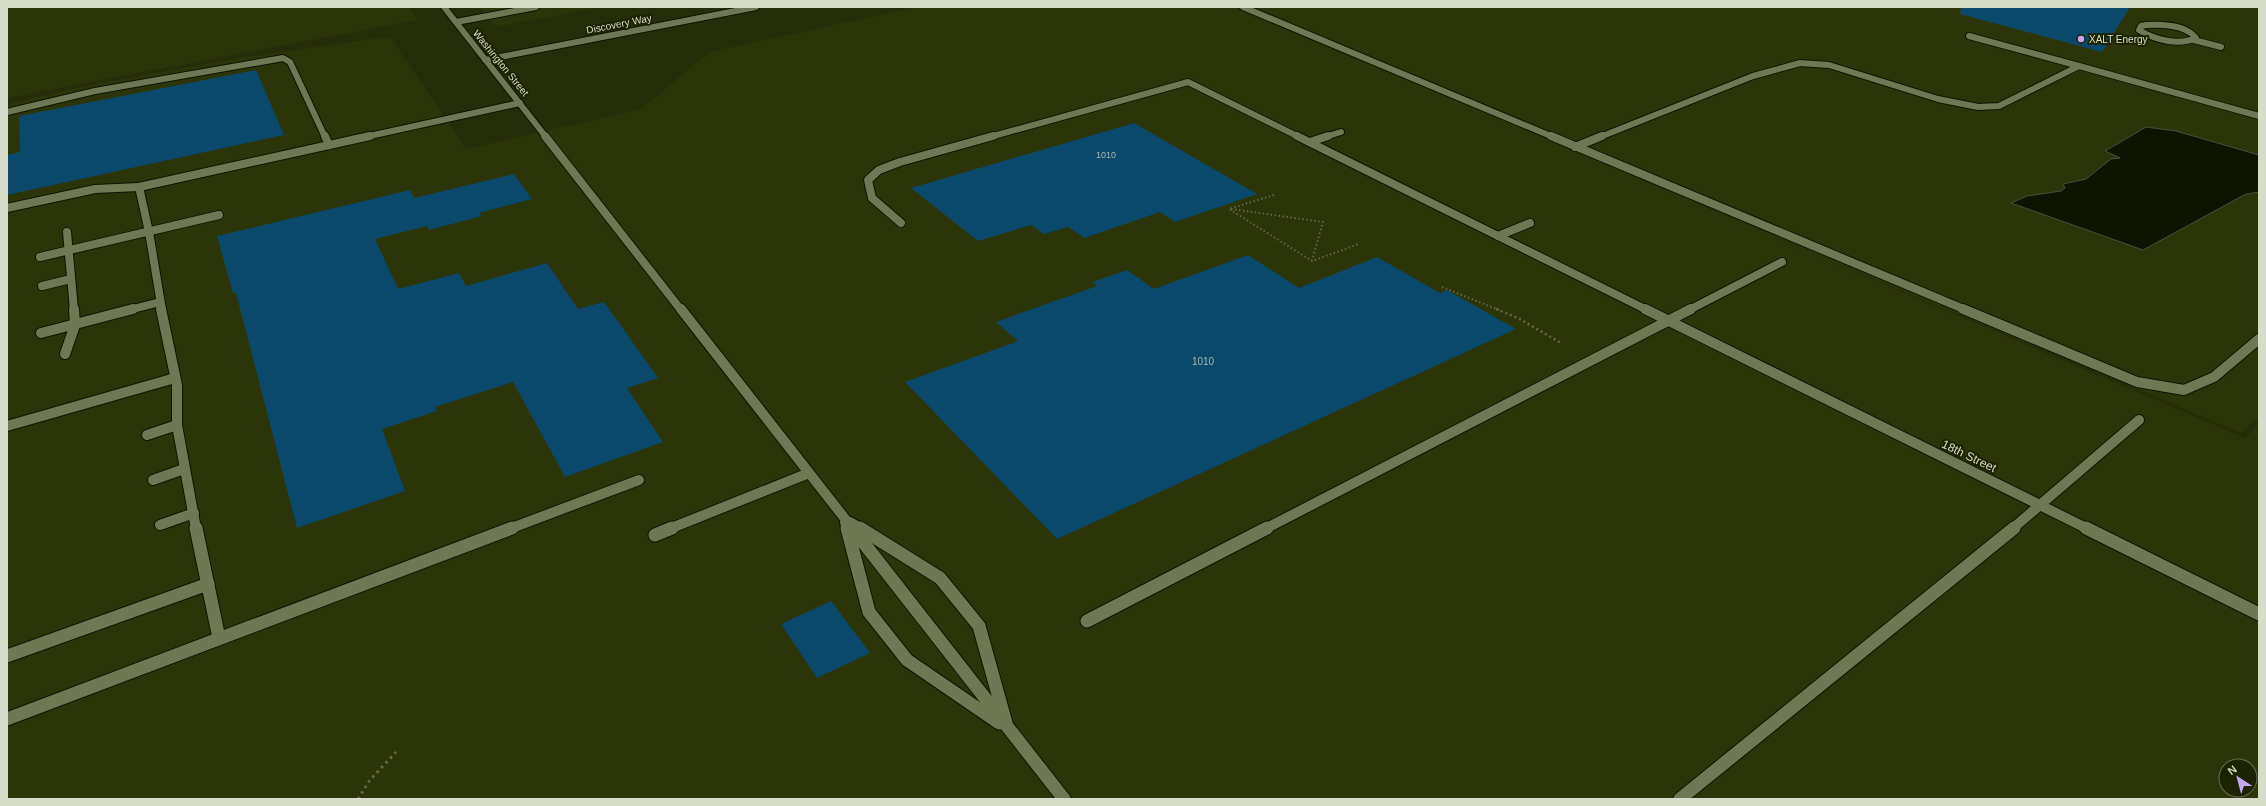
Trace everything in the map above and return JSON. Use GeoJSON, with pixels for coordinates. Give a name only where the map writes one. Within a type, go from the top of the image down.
{"type":"FeatureCollection","features":[{"type":"Feature","properties":{"kind":"street","name":"Washington Street"},"geometry":{"type":"LineString","coordinates":[[444,7],[1064,799]]}},
{"type":"Feature","properties":{"kind":"street"},"geometry":{"type":"LineString","coordinates":[[456,22],[536,7]]}},
{"type":"Feature","properties":{"kind":"street","name":"Discovery Way"},"geometry":{"type":"LineString","coordinates":[[485,60],[756,7]]}},
{"type":"Feature","properties":{"kind":"street"},"geometry":{"type":"LineString","coordinates":[[1243,7],[2137,382],[2184,390],[2214,378],[2259,340]]}},
{"type":"Feature","properties":{"kind":"street"},"geometry":{"type":"LineString","coordinates":[[2194,40],[2196,36],[2179,28],[2152,24],[2138,28],[2142,32],[2155,38],[2182,42],[2194,40],[2221,47]]}},
{"type":"Feature","properties":{"kind":"street"},"geometry":{"type":"LineString","coordinates":[[2179,28],[2188,24]]}},
{"type":"Feature","properties":{"kind":"street"},"geometry":{"type":"LineString","coordinates":[[1969,36],[2259,116]]}},
{"type":"Feature","properties":{"kind":"street"},"geometry":{"type":"LineString","coordinates":[[7,112],[95,91],[263,60],[283,58],[290,62],[328,145]]}},
{"type":"Feature","properties":{"kind":"street"},"geometry":{"type":"LineString","coordinates":[[1574,147],[1754,76],[1800,63],[1829,65],[1938,99],[1978,107],[1999,106],[2079,66]]}},
{"type":"Feature","properties":{"kind":"street","name":"18th Street"},"geometry":{"type":"LineString","coordinates":[[901,223],[872,198],[868,180],[879,170],[900,162],[1188,82],[2259,614]]}},
{"type":"Feature","properties":{"kind":"street"},"geometry":{"type":"LineString","coordinates":[[7,208],[95,189],[139,187],[520,103]]}},
{"type":"Feature","properties":{"kind":"street"},"geometry":{"type":"LineString","coordinates":[[1310,142],[1341,132]]}},
{"type":"Feature","properties":{"kind":"street"},"geometry":{"type":"LineString","coordinates":[[139,187],[149,232],[160,302],[177,385],[176,425],[219,638]]}},
{"type":"Feature","properties":{"kind":"street"},"geometry":{"type":"LineString","coordinates":[[40,257],[219,215]]}},
{"type":"Feature","properties":{"kind":"street"},"geometry":{"type":"LineString","coordinates":[[1498,236],[1530,223]]}},
{"type":"Feature","properties":{"kind":"street"},"geometry":{"type":"LineString","coordinates":[[65,354],[75,325],[67,251],[67,232]]}},
{"type":"Feature","properties":{"kind":"street"},"geometry":{"type":"LineString","coordinates":[[1087,621],[1782,262]]}},
{"type":"Feature","properties":{"kind":"street"},"geometry":{"type":"LineString","coordinates":[[42,286],[71,279]]}},
{"type":"Feature","properties":{"kind":"street"},"geometry":{"type":"LineString","coordinates":[[41,333],[160,302]]}},
{"type":"Feature","properties":{"kind":"street"},"geometry":{"type":"LineString","coordinates":[[7,426],[175,378]]}},
{"type":"Feature","properties":{"kind":"street"},"geometry":{"type":"LineString","coordinates":[[1680,799],[2041,506],[2139,420]]}},
{"type":"Feature","properties":{"kind":"street"},"geometry":{"type":"LineString","coordinates":[[147,435],[176,425]]}},
{"type":"Feature","properties":{"kind":"street"},"geometry":{"type":"LineString","coordinates":[[153,480],[184,469]]}},
{"type":"Feature","properties":{"kind":"street"},"geometry":{"type":"LineString","coordinates":[[656,535],[809,473]]}},
{"type":"Feature","properties":{"kind":"street"},"geometry":{"type":"LineString","coordinates":[[7,719],[639,480]]}},
{"type":"Feature","properties":{"kind":"street"},"geometry":{"type":"LineString","coordinates":[[160,525],[194,513]]}},
{"type":"Feature","properties":{"kind":"street"},"geometry":{"type":"LineString","coordinates":[[844,518],[869,612],[882,629],[907,660],[1007,728]]}},
{"type":"Feature","properties":{"kind":"street"},"geometry":{"type":"LineString","coordinates":[[844,518],[940,578],[979,626],[1007,728]]}},
{"type":"Feature","properties":{"kind":"street"},"geometry":{"type":"LineString","coordinates":[[7,656],[208,584]]}},
{"type":"Feature","properties":{"kind":"path"},"geometry":{"type":"LineString","coordinates":[[1229,209],[1274,195]]}},
{"type":"Feature","properties":{"kind":"path"},"geometry":{"type":"LineString","coordinates":[[1229,209],[1312,261]]}},
{"type":"Feature","properties":{"kind":"path"},"geometry":{"type":"LineString","coordinates":[[1229,209],[1323,222],[1312,261]]}},
{"type":"Feature","properties":{"kind":"path"},"geometry":{"type":"LineString","coordinates":[[1312,261],[1359,244]]}},
{"type":"Feature","properties":{"kind":"path"},"geometry":{"type":"LineString","coordinates":[[1442,287],[1518,318],[1561,343]]}},
{"type":"Feature","properties":{"kind":"path"},"geometry":{"type":"LineString","coordinates":[[358,799],[370,780],[396,752]]}},
{"type":"Feature","properties":{"kind":"shaded area"},"geometry":{"type":"Polygon","coordinates":[[[7,7],[409,7],[418,20],[7,98],[7,7]]]}},
{"type":"Feature","properties":{"kind":"shaded area"},"geometry":{"type":"Polygon","coordinates":[[[479,7],[603,7],[496,27],[479,7]]]}},
{"type":"Feature","properties":{"kind":"shaded area"},"geometry":{"type":"Polygon","coordinates":[[[916,7],[2259,7],[2259,417],[2241,433],[1745,225],[2245,438],[2259,424],[2259,799],[7,799],[7,104],[95,84],[239,58],[379,38],[391,38],[466,149],[641,109],[709,52],[916,7]]]}},
{"type":"Feature","properties":{"kind":"shaded area"},"geometry":{"type":"Polygon","coordinates":[[[2146,127],[2176,131],[2259,155],[2259,192],[2246,194],[2143,250],[2011,203],[2027,196],[2061,191],[2065,188],[2063,184],[2086,179],[2111,159],[2120,158],[2105,151],[2146,127]]]}},
{"type":"Feature","properties":{"kind":"building","name":"XALT Energy"},"geometry":{"type":"Polygon","coordinates":[[[1961,7],[2130,7],[2102,52],[1960,14],[1961,7]]]}},
{"type":"Feature","properties":{"kind":"building"},"geometry":{"type":"Polygon","coordinates":[[[256,70],[284,135],[7,195],[7,155],[20,152],[19,116],[256,70]]]}},
{"type":"Feature","properties":{"kind":"building"},"geometry":{"type":"Polygon","coordinates":[[[1134,123],[1257,194],[1175,222],[1160,212],[1084,238],[1068,227],[1044,234],[1031,225],[978,241],[911,188],[1134,123]]]}},
{"type":"Feature","properties":{"kind":"building"},"geometry":{"type":"Polygon","coordinates":[[[514,174],[532,199],[479,213],[482,216],[429,230],[427,226],[375,239],[398,289],[459,273],[466,286],[547,263],[578,309],[604,302],[658,378],[627,388],[663,442],[565,477],[513,382],[435,407],[437,411],[382,429],[405,491],[297,528],[236,293],[233,293],[217,236],[410,190],[414,198],[514,174]]]}},
{"type":"Feature","properties":{"kind":"building"},"geometry":{"type":"Polygon","coordinates":[[[1248,255],[1299,288],[1377,257],[1440,293],[1447,290],[1516,329],[1057,539],[905,382],[1018,341],[996,322],[1097,286],[1092,282],[1127,270],[1154,289],[1248,255]]]}},
{"type":"Feature","properties":{"kind":"building"},"geometry":{"type":"Polygon","coordinates":[[[831,601],[870,653],[817,678],[781,624],[831,601]]]}},
{"type":"Feature","properties":{"kind":"place","name":"XALT Energy"},"geometry":{"type":"Point","coordinates":[2081,39]}}]}
